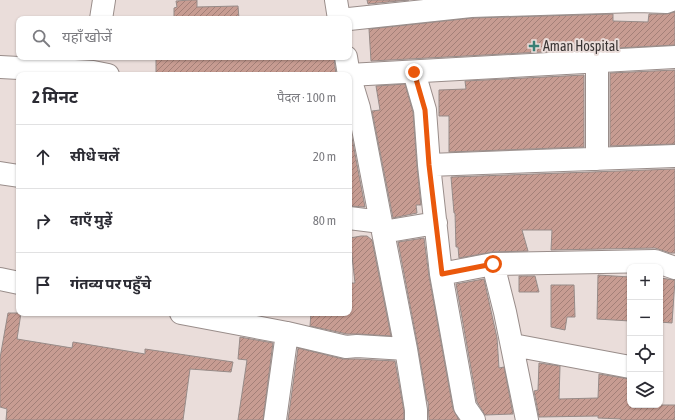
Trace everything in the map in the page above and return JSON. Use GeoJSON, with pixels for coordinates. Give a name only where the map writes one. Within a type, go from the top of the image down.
{"type":"FeatureCollection","features":[{"type":"Feature","properties":{"kind":"street"},"geometry":{"type":"LineString","coordinates":[[102,16],[104,0]]}},
{"type":"Feature","properties":{"kind":"street"},"geometry":{"type":"LineString","coordinates":[[336,0],[339,16]]}},
{"type":"Feature","properties":{"kind":"street"},"geometry":{"type":"LineString","coordinates":[[352,20],[471,6],[638,1],[666,2],[672,0]]}},
{"type":"Feature","properties":{"kind":"street"},"geometry":{"type":"LineString","coordinates":[[352,75],[675,57]]}},
{"type":"Feature","properties":{"kind":"street"},"geometry":{"type":"LineString","coordinates":[[346,60],[348,72]]}},
{"type":"Feature","properties":{"kind":"street"},"geometry":{"type":"LineString","coordinates":[[597,61],[597,159]]}},
{"type":"Feature","properties":{"kind":"street"},"geometry":{"type":"LineString","coordinates":[[0,67],[98,70]]}},
{"type":"Feature","properties":{"kind":"street"},"geometry":{"type":"LineString","coordinates":[[414,72],[425,110],[429,165],[442,274],[465,407],[474,420]]}},
{"type":"Feature","properties":{"kind":"street"},"geometry":{"type":"LineString","coordinates":[[352,95],[382,227],[406,349],[416,410],[416,420]]}},
{"type":"Feature","properties":{"kind":"street"},"geometry":{"type":"LineString","coordinates":[[429,165],[675,156]]}},
{"type":"Feature","properties":{"kind":"street"},"geometry":{"type":"LineString","coordinates":[[0,173],[16,176]]}},
{"type":"Feature","properties":{"kind":"street"},"geometry":{"type":"LineString","coordinates":[[352,219],[382,227],[436,223]]}},
{"type":"Feature","properties":{"kind":"street"},"geometry":{"type":"LineString","coordinates":[[442,274],[493,264],[655,261],[675,268]]}},
{"type":"Feature","properties":{"kind":"street"},"geometry":{"type":"LineString","coordinates":[[493,264],[505,312],[527,420]]}},
{"type":"Feature","properties":{"kind":"street"},"geometry":{"type":"LineString","coordinates":[[0,279],[16,282]]}},
{"type":"Feature","properties":{"kind":"street"},"geometry":{"type":"LineString","coordinates":[[197,316],[287,333],[346,347],[357,346],[406,349]]}},
{"type":"Feature","properties":{"kind":"street"},"geometry":{"type":"LineString","coordinates":[[275,420],[287,333]]}},
{"type":"Feature","properties":{"kind":"street"},"geometry":{"type":"LineString","coordinates":[[512,345],[627,366]]}},
{"type":"Feature","properties":{"kind":"building"},"geometry":{"type":"Polygon","coordinates":[[[197,0],[197,7],[238,6],[239,16],[174,16],[174,8],[177,7],[176,1],[197,0]]]}},
{"type":"Feature","properties":{"kind":"building"},"geometry":{"type":"Polygon","coordinates":[[[367,0],[409,0],[368,4],[367,0]]]}},
{"type":"Feature","properties":{"kind":"building"},"geometry":{"type":"Polygon","coordinates":[[[675,12],[675,45],[371,61],[369,29],[472,18],[613,14],[613,21],[648,22],[649,14],[666,14],[675,12]]]}},
{"type":"Feature","properties":{"kind":"building"},"geometry":{"type":"Polygon","coordinates":[[[156,60],[334,60],[336,72],[156,72],[156,60]]]}},
{"type":"Feature","properties":{"kind":"building"},"geometry":{"type":"Polygon","coordinates":[[[675,70],[675,144],[610,146],[610,73],[675,70]]]}},
{"type":"Feature","properties":{"kind":"building"},"geometry":{"type":"Polygon","coordinates":[[[584,75],[584,147],[449,152],[449,116],[439,116],[439,90],[466,89],[465,81],[584,75]]]}},
{"type":"Feature","properties":{"kind":"building"},"geometry":{"type":"Polygon","coordinates":[[[405,84],[413,112],[421,205],[416,205],[417,213],[393,218],[372,111],[380,110],[376,86],[405,84]]]}},
{"type":"Feature","properties":{"kind":"building"},"geometry":{"type":"Polygon","coordinates":[[[352,138],[365,207],[352,206],[352,138]]]}},
{"type":"Feature","properties":{"kind":"building"},"geometry":{"type":"Polygon","coordinates":[[[675,169],[675,253],[670,253],[655,248],[551,250],[552,230],[522,230],[528,251],[493,252],[459,258],[458,247],[456,247],[455,213],[451,177],[675,169]]]}},
{"type":"Feature","properties":{"kind":"building"},"geometry":{"type":"Polygon","coordinates":[[[367,236],[372,240],[391,336],[347,334],[310,326],[311,316],[352,316],[352,283],[355,283],[352,256],[352,238],[367,236]]]}},
{"type":"Feature","properties":{"kind":"building"},"geometry":{"type":"Polygon","coordinates":[[[424,238],[429,276],[453,409],[459,420],[429,420],[428,401],[398,242],[424,238]]]}},
{"type":"Feature","properties":{"kind":"building"},"geometry":{"type":"Polygon","coordinates":[[[598,275],[627,277],[627,321],[597,319],[598,275]]]}},
{"type":"Feature","properties":{"kind":"building"},"geometry":{"type":"Polygon","coordinates":[[[519,276],[535,276],[539,292],[519,292],[519,276]]]}},
{"type":"Feature","properties":{"kind":"building"},"geometry":{"type":"Polygon","coordinates":[[[663,278],[675,280],[672,323],[663,322],[663,278]]]}},
{"type":"Feature","properties":{"kind":"building"},"geometry":{"type":"Polygon","coordinates":[[[484,279],[497,338],[499,368],[504,367],[513,414],[485,415],[477,402],[456,284],[484,279]]]}},
{"type":"Feature","properties":{"kind":"building"},"geometry":{"type":"Polygon","coordinates":[[[551,285],[574,285],[575,317],[567,317],[565,330],[551,327],[551,285]]]}},
{"type":"Feature","properties":{"kind":"building"},"geometry":{"type":"Polygon","coordinates":[[[8,313],[16,313],[16,316],[21,316],[17,339],[72,348],[73,342],[145,354],[145,349],[233,362],[231,372],[190,369],[183,420],[6,420],[7,409],[0,407],[0,358],[8,313]]]}},
{"type":"Feature","properties":{"kind":"building"},"geometry":{"type":"Polygon","coordinates":[[[240,337],[273,343],[263,420],[238,420],[247,360],[238,359],[240,337]]]}},
{"type":"Feature","properties":{"kind":"building"},"geometry":{"type":"Polygon","coordinates":[[[298,348],[343,359],[395,361],[404,411],[404,420],[288,420],[298,348]]]}},
{"type":"Feature","properties":{"kind":"building"},"geometry":{"type":"Polygon","coordinates":[[[539,363],[560,366],[559,399],[598,398],[599,374],[627,379],[627,408],[663,408],[663,405],[675,405],[675,420],[621,420],[598,418],[598,416],[539,417],[534,391],[538,390],[539,363]]]}},
{"type":"Feature","properties":{"kind":"place","name":"Aman Hospital"},"geometry":{"type":"Point","coordinates":[534,46]}},
{"type":"Feature","properties":{"kind":"route"},"geometry":{"type":"LineString","coordinates":[[414,72],[425,110],[429,165],[442,274],[493,264]]}}]}
